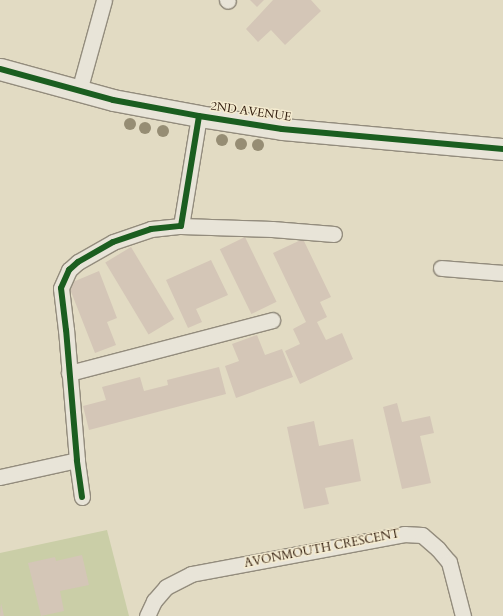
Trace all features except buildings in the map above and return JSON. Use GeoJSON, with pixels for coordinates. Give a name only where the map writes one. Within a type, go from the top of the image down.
{"type":"FeatureCollection","features":[{"type":"Feature","properties":{"kind":"street"},"geometry":{"type":"LineString","coordinates":[[79,91],[104,0]]}},
{"type":"Feature","properties":{"kind":"street","name":"2ND AVENUE"},"geometry":{"type":"LineString","coordinates":[[0,69],[79,91],[199,116],[282,129],[503,149]]}},
{"type":"Feature","properties":{"kind":"street"},"geometry":{"type":"LineString","coordinates":[[181,226],[199,116]]}},
{"type":"Feature","properties":{"kind":"street"},"geometry":{"type":"LineString","coordinates":[[82,496],[77,460],[61,288],[69,270],[78,262],[113,242],[150,229],[181,226],[272,229],[334,234]]}},
{"type":"Feature","properties":{"kind":"street"},"geometry":{"type":"LineString","coordinates":[[440,268],[503,273]]}},
{"type":"Feature","properties":{"kind":"street"},"geometry":{"type":"LineString","coordinates":[[69,373],[272,320]]}},
{"type":"Feature","properties":{"kind":"street"},"geometry":{"type":"LineString","coordinates":[[0,477],[77,460]]}},
{"type":"Feature","properties":{"kind":"street","name":"AVONMOUTH CRESCENT"},"geometry":{"type":"LineString","coordinates":[[147,616],[154,601],[166,587],[191,574],[404,534],[422,535],[438,549],[449,562],[463,616]]}},
{"type":"Feature","properties":{"kind":"green space"},"geometry":{"type":"Polygon","coordinates":[[[107,530],[129,616],[0,616],[0,553],[107,530]]]}},
{"type":"Feature","properties":{"kind":"cycle path"},"geometry":{"type":"LineString","coordinates":[[0,69],[113,100],[199,116],[282,129],[503,149]]}},
{"type":"Feature","properties":{"kind":"cycle path"},"geometry":{"type":"LineString","coordinates":[[82,497],[77,460],[61,288],[69,270],[78,262],[113,242],[151,229],[181,226],[199,116]]}}]}
